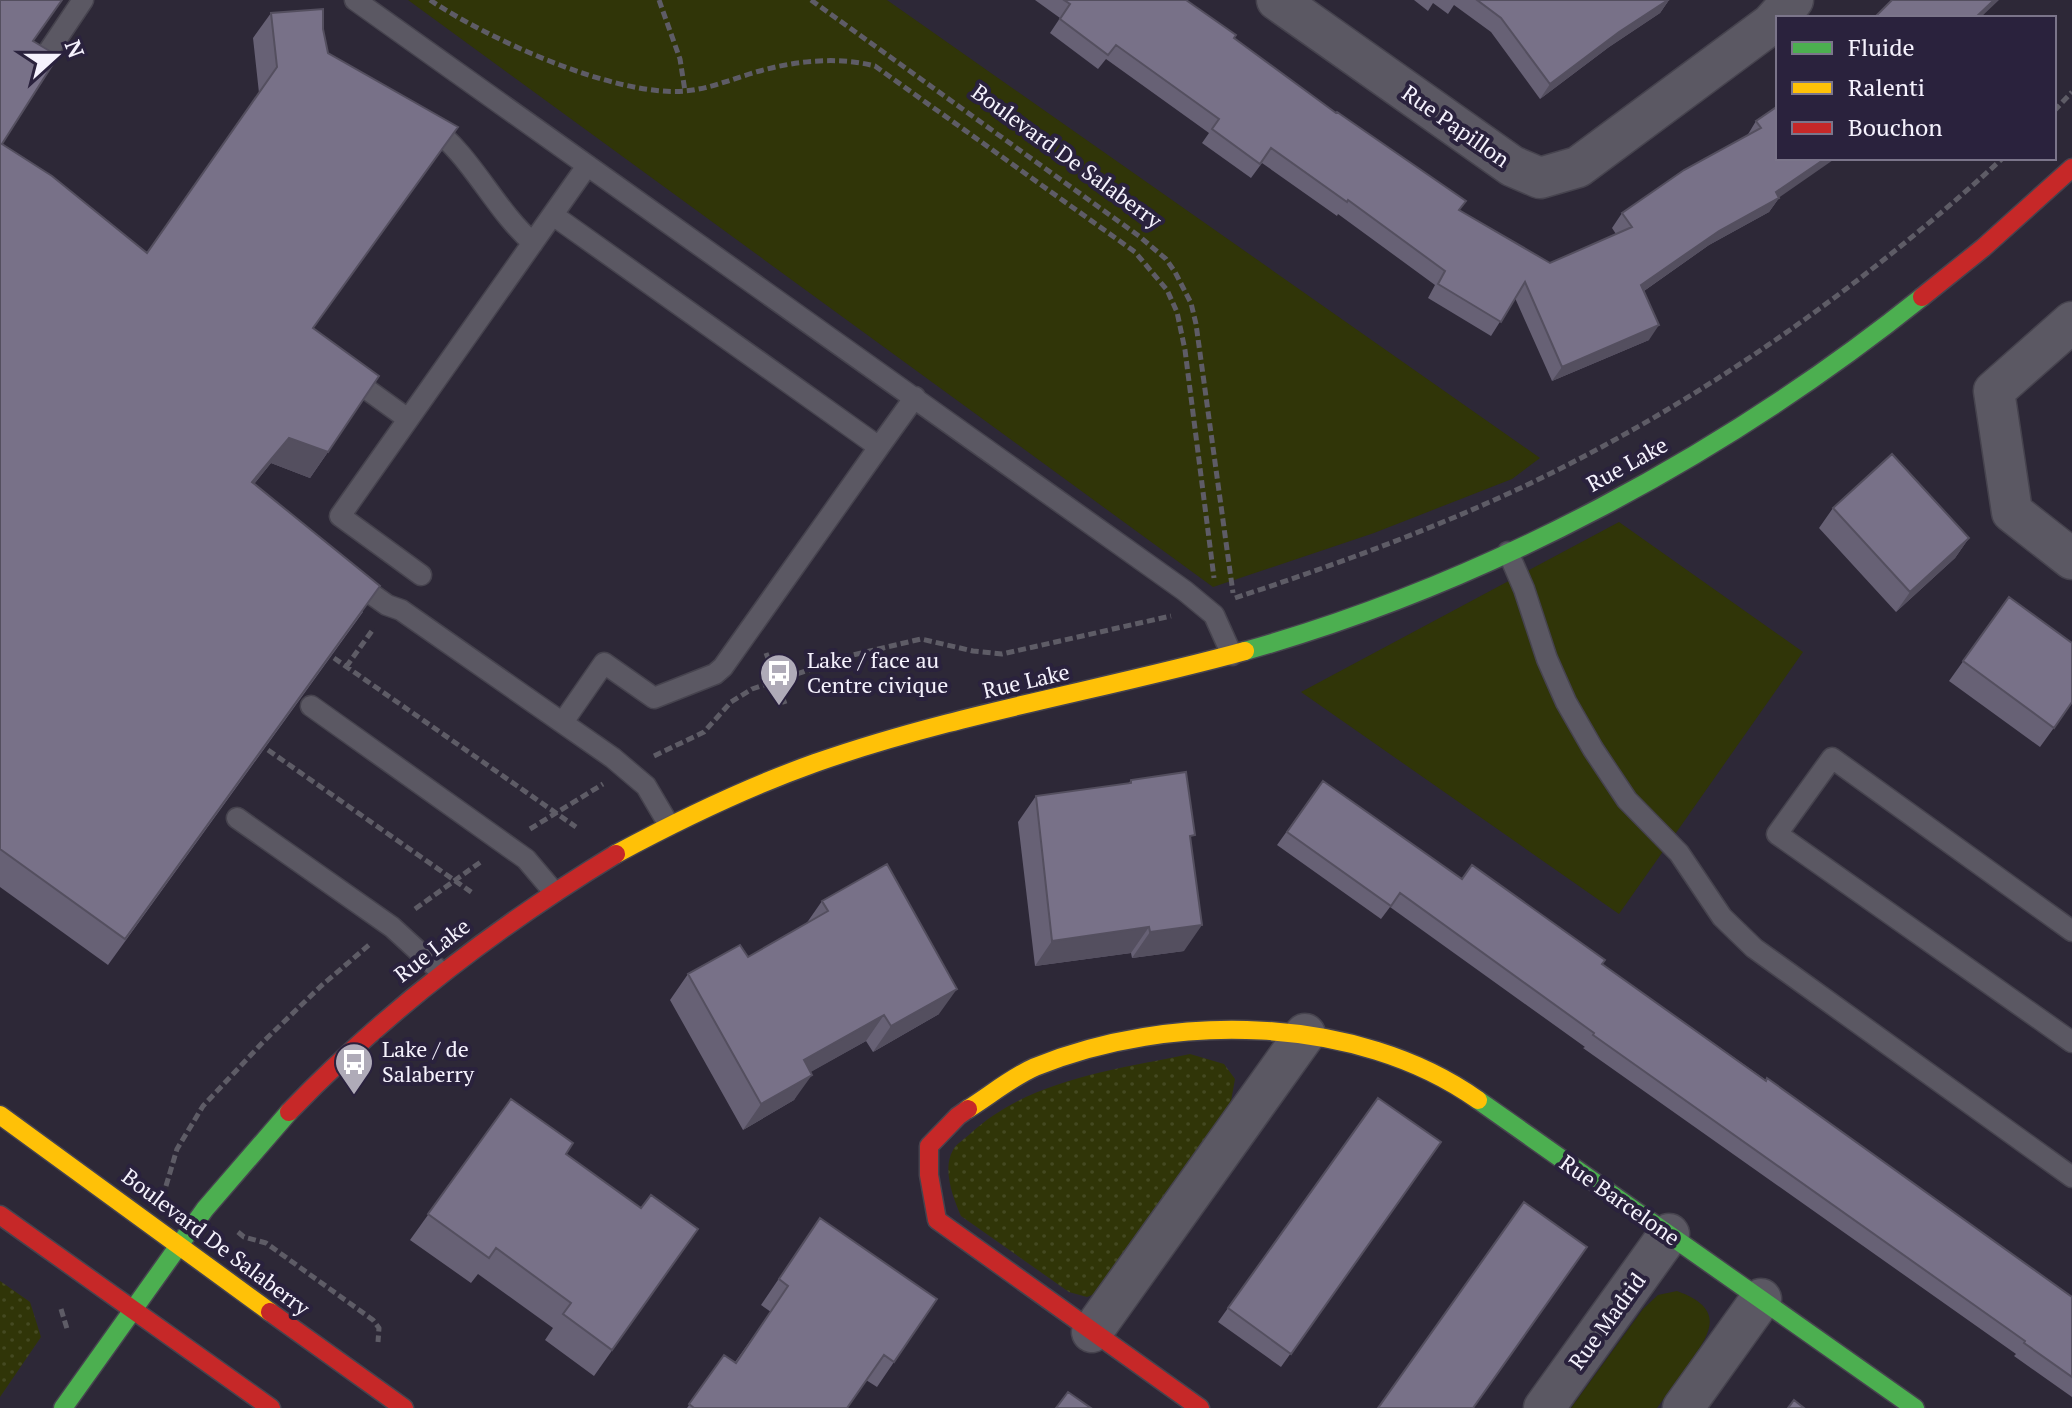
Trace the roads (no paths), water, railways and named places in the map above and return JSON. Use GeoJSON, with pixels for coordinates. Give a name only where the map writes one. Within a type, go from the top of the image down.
{"type":"FeatureCollection","features":[{"type":"Feature","properties":{"kind":"street","name":"Rue Papillon"},"geometry":{"type":"LineString","coordinates":[[1277,0],[1512,166],[1540,178],[1578,167],[1776,19]]}},
{"type":"Feature","properties":{"kind":"street","name":"Rue Papillon"},"geometry":{"type":"LineString","coordinates":[[1778,16],[1793,0]]}},
{"type":"Feature","properties":{"kind":"street","name":"Rue Lake"},"geometry":{"type":"LineString","coordinates":[[63,1408],[179,1243],[233,1174],[300,1100],[372,1030],[441,972],[554,892],[669,825],[746,788],[875,745],[1232,655],[1376,607],[1508,552],[1641,485],[1789,396],[1947,279],[2072,168]]}},
{"type":"Feature","properties":{"kind":"street"},"geometry":{"type":"LineString","coordinates":[[2072,322],[1994,391],[2012,512],[2072,559]]}},
{"type":"Feature","properties":{"kind":"street","name":"Rue Barcelone"},"geometry":{"type":"LineString","coordinates":[[1200,1408],[937,1220],[929,1175],[929,1146],[958,1116],[1033,1068],[1122,1040],[1198,1030],[1305,1034],[1396,1057],[1457,1085],[1915,1408]]}},
{"type":"Feature","properties":{"kind":"street"},"geometry":{"type":"LineString","coordinates":[[1092,1332],[1305,1034]]}},
{"type":"Feature","properties":{"kind":"street","name":"Boulevard De Salaberry"},"geometry":{"type":"LineString","coordinates":[[0,1115],[404,1408]]}},
{"type":"Feature","properties":{"kind":"street"},"geometry":{"type":"LineString","coordinates":[[0,1215],[271,1408]]}},
{"type":"Feature","properties":{"kind":"street","name":"Rue Madrid"},"geometry":{"type":"LineString","coordinates":[[1544,1408],[1669,1234]]}},
{"type":"Feature","properties":{"kind":"street"},"geometry":{"type":"LineString","coordinates":[[1683,1408],[1761,1299]]}},
{"type":"Feature","properties":{"kind":"lane"},"geometry":{"type":"LineString","coordinates":[[48,52],[83,0]]}},
{"type":"Feature","properties":{"kind":"lane"},"geometry":{"type":"LineString","coordinates":[[355,0],[1205,607],[1221,627],[1232,655]]}},
{"type":"Feature","properties":{"kind":"lane"},"geometry":{"type":"LineString","coordinates":[[410,111],[446,138],[509,221],[533,243]]}},
{"type":"Feature","properties":{"kind":"lane"},"geometry":{"type":"LineString","coordinates":[[421,575],[340,516],[587,166]]}},
{"type":"Feature","properties":{"kind":"lane"},"geometry":{"type":"LineString","coordinates":[[553,215],[879,447]]}},
{"type":"Feature","properties":{"kind":"lane"},"geometry":{"type":"LineString","coordinates":[[328,361],[408,419]]}},
{"type":"Feature","properties":{"kind":"lane"},"geometry":{"type":"LineString","coordinates":[[563,722],[604,663],[654,698],[715,674],[723,667],[915,397]]}},
{"type":"Feature","properties":{"kind":"lane"},"geometry":{"type":"LineString","coordinates":[[1508,552],[1529,602],[1547,659],[1566,702],[1593,749],[1627,800],[1679,853],[1722,917],[1754,948],[2072,1177]]}},
{"type":"Feature","properties":{"kind":"lane"},"geometry":{"type":"LineString","coordinates":[[340,571],[613,758],[646,786],[669,825]]}},
{"type":"Feature","properties":{"kind":"lane"},"geometry":{"type":"LineString","coordinates":[[311,706],[526,859],[554,892]]}},
{"type":"Feature","properties":{"kind":"lane"},"geometry":{"type":"LineString","coordinates":[[2072,931],[1832,758],[1777,834],[2072,1042]]}},
{"type":"Feature","properties":{"kind":"lane"},"geometry":{"type":"LineString","coordinates":[[237,818],[392,927],[441,972]]}},
{"type":"Feature","properties":{"kind":"place","name":"Lake / face au Centre civique"},"geometry":{"type":"Point","coordinates":[779,707]}},
{"type":"Feature","properties":{"kind":"place","name":"Lake / de Salaberry"},"geometry":{"type":"Point","coordinates":[354,1096]}}]}
